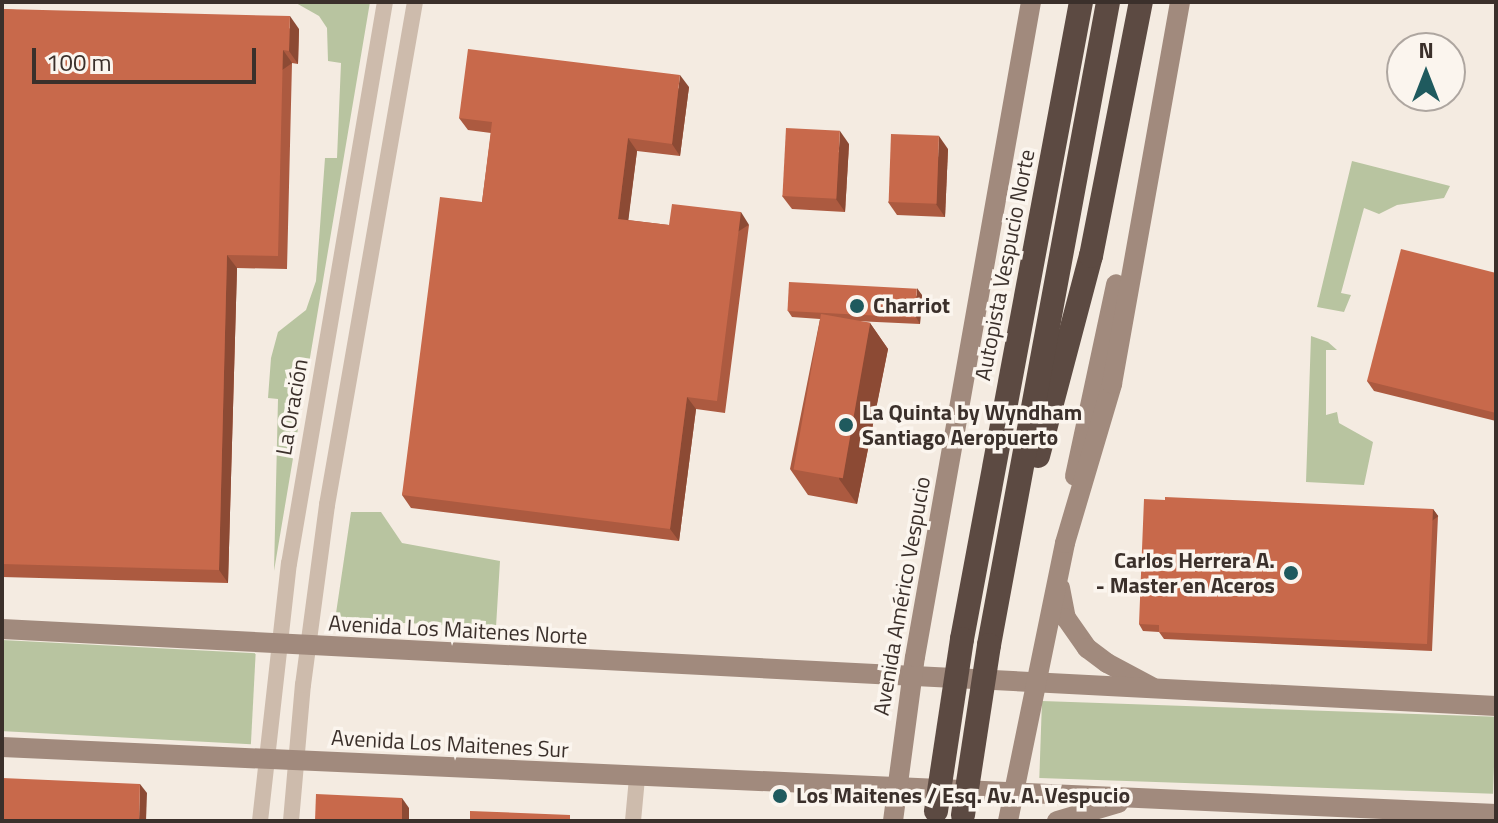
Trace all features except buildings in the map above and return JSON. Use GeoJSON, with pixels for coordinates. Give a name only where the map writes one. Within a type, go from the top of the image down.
{"type":"FeatureCollection","features":[{"type":"Feature","properties":{"kind":"highway"},"geometry":{"type":"LineString","coordinates":[[963,818],[989,645],[1108,2]]}},
{"type":"Feature","properties":{"kind":"highway"},"geometry":{"type":"LineString","coordinates":[[1006,553],[1034,472],[1085,280],[1141,6]]}},
{"type":"Feature","properties":{"kind":"highway","name":"Autopista Vespucio Norte"},"geometry":{"type":"LineString","coordinates":[[936,816],[962,639],[1080,7]]}},
{"type":"Feature","properties":{"kind":"street","name":"La Oración"},"geometry":{"type":"LineString","coordinates":[[260,821],[279,643],[308,446],[385,2]]}},
{"type":"Feature","properties":{"kind":"street"},"geometry":{"type":"LineString","coordinates":[[291,821],[308,647],[332,478],[415,2]]}},
{"type":"Feature","properties":{"kind":"street","name":"Avenida Américo Vespucio"},"geometry":{"type":"LineString","coordinates":[[893,821],[911,678],[1031,2]]}},
{"type":"Feature","properties":{"kind":"street"},"geometry":{"type":"LineString","coordinates":[[1008,821],[1065,543],[1099,357],[1120,270],[1141,212],[1180,2]]}},
{"type":"Feature","properties":{"kind":"street"},"geometry":{"type":"LineString","coordinates":[[1058,573],[1066,618],[1078,638],[1107,663],[1159,690]]}},
{"type":"Feature","properties":{"kind":"street","name":"Avenida Los Maitenes Norte"},"geometry":{"type":"LineString","coordinates":[[2,629],[1496,706]]}},
{"type":"Feature","properties":{"kind":"street","name":"Avenida Los Maitenes Sur"},"geometry":{"type":"LineString","coordinates":[[2,747],[637,778],[1149,797]]}},
{"type":"Feature","properties":{"kind":"street"},"geometry":{"type":"LineString","coordinates":[[633,821],[637,778]]}},
{"type":"Feature","properties":{"kind":"street"},"geometry":{"type":"LineString","coordinates":[[1057,821],[1087,810],[1149,797],[1496,814]]}},
{"type":"Feature","properties":{"kind":"green space"},"geometry":{"type":"Polygon","coordinates":[[[253,2],[370,2],[274,571],[278,399],[268,398],[271,358],[278,332],[306,310],[316,281],[325,158],[337,158],[341,63],[328,61],[327,28],[319,16],[296,3],[253,2]]]}},
{"type":"Feature","properties":{"kind":"green space"},"geometry":{"type":"Polygon","coordinates":[[[1352,161],[1450,186],[1444,198],[1397,205],[1379,214],[1364,208],[1341,293],[1351,295],[1344,312],[1317,307],[1352,161]]]}},
{"type":"Feature","properties":{"kind":"green space"},"geometry":{"type":"Polygon","coordinates":[[[1311,336],[1328,342],[1337,350],[1326,350],[1326,415],[1337,412],[1339,423],[1373,442],[1364,485],[1306,482],[1311,336]]]}},
{"type":"Feature","properties":{"kind":"green space"},"geometry":{"type":"Polygon","coordinates":[[[351,512],[381,512],[402,543],[500,561],[496,627],[335,620],[351,512]]]}},
{"type":"Feature","properties":{"kind":"green space"},"geometry":{"type":"Polygon","coordinates":[[[2,640],[256,653],[251,744],[2,731],[2,640]]]}},
{"type":"Feature","properties":{"kind":"green space"},"geometry":{"type":"Polygon","coordinates":[[[1042,701],[1496,717],[1493,794],[1039,778],[1042,701]]]}},
{"type":"Feature","properties":{"kind":"place","name":"Charriot"},"geometry":{"type":"Point","coordinates":[857,306]}},
{"type":"Feature","properties":{"kind":"place","name":"La Quinta by Wyndham Santiago Aeropuerto"},"geometry":{"type":"Point","coordinates":[846,425]}},
{"type":"Feature","properties":{"kind":"place","name":"Carlos Herrera A. - Master en Aceros"},"geometry":{"type":"Point","coordinates":[1291,573]}},
{"type":"Feature","properties":{"kind":"place","name":"Los Maitenes / Esq. Av. A. Vespucio"},"geometry":{"type":"Point","coordinates":[780,796]}}]}
